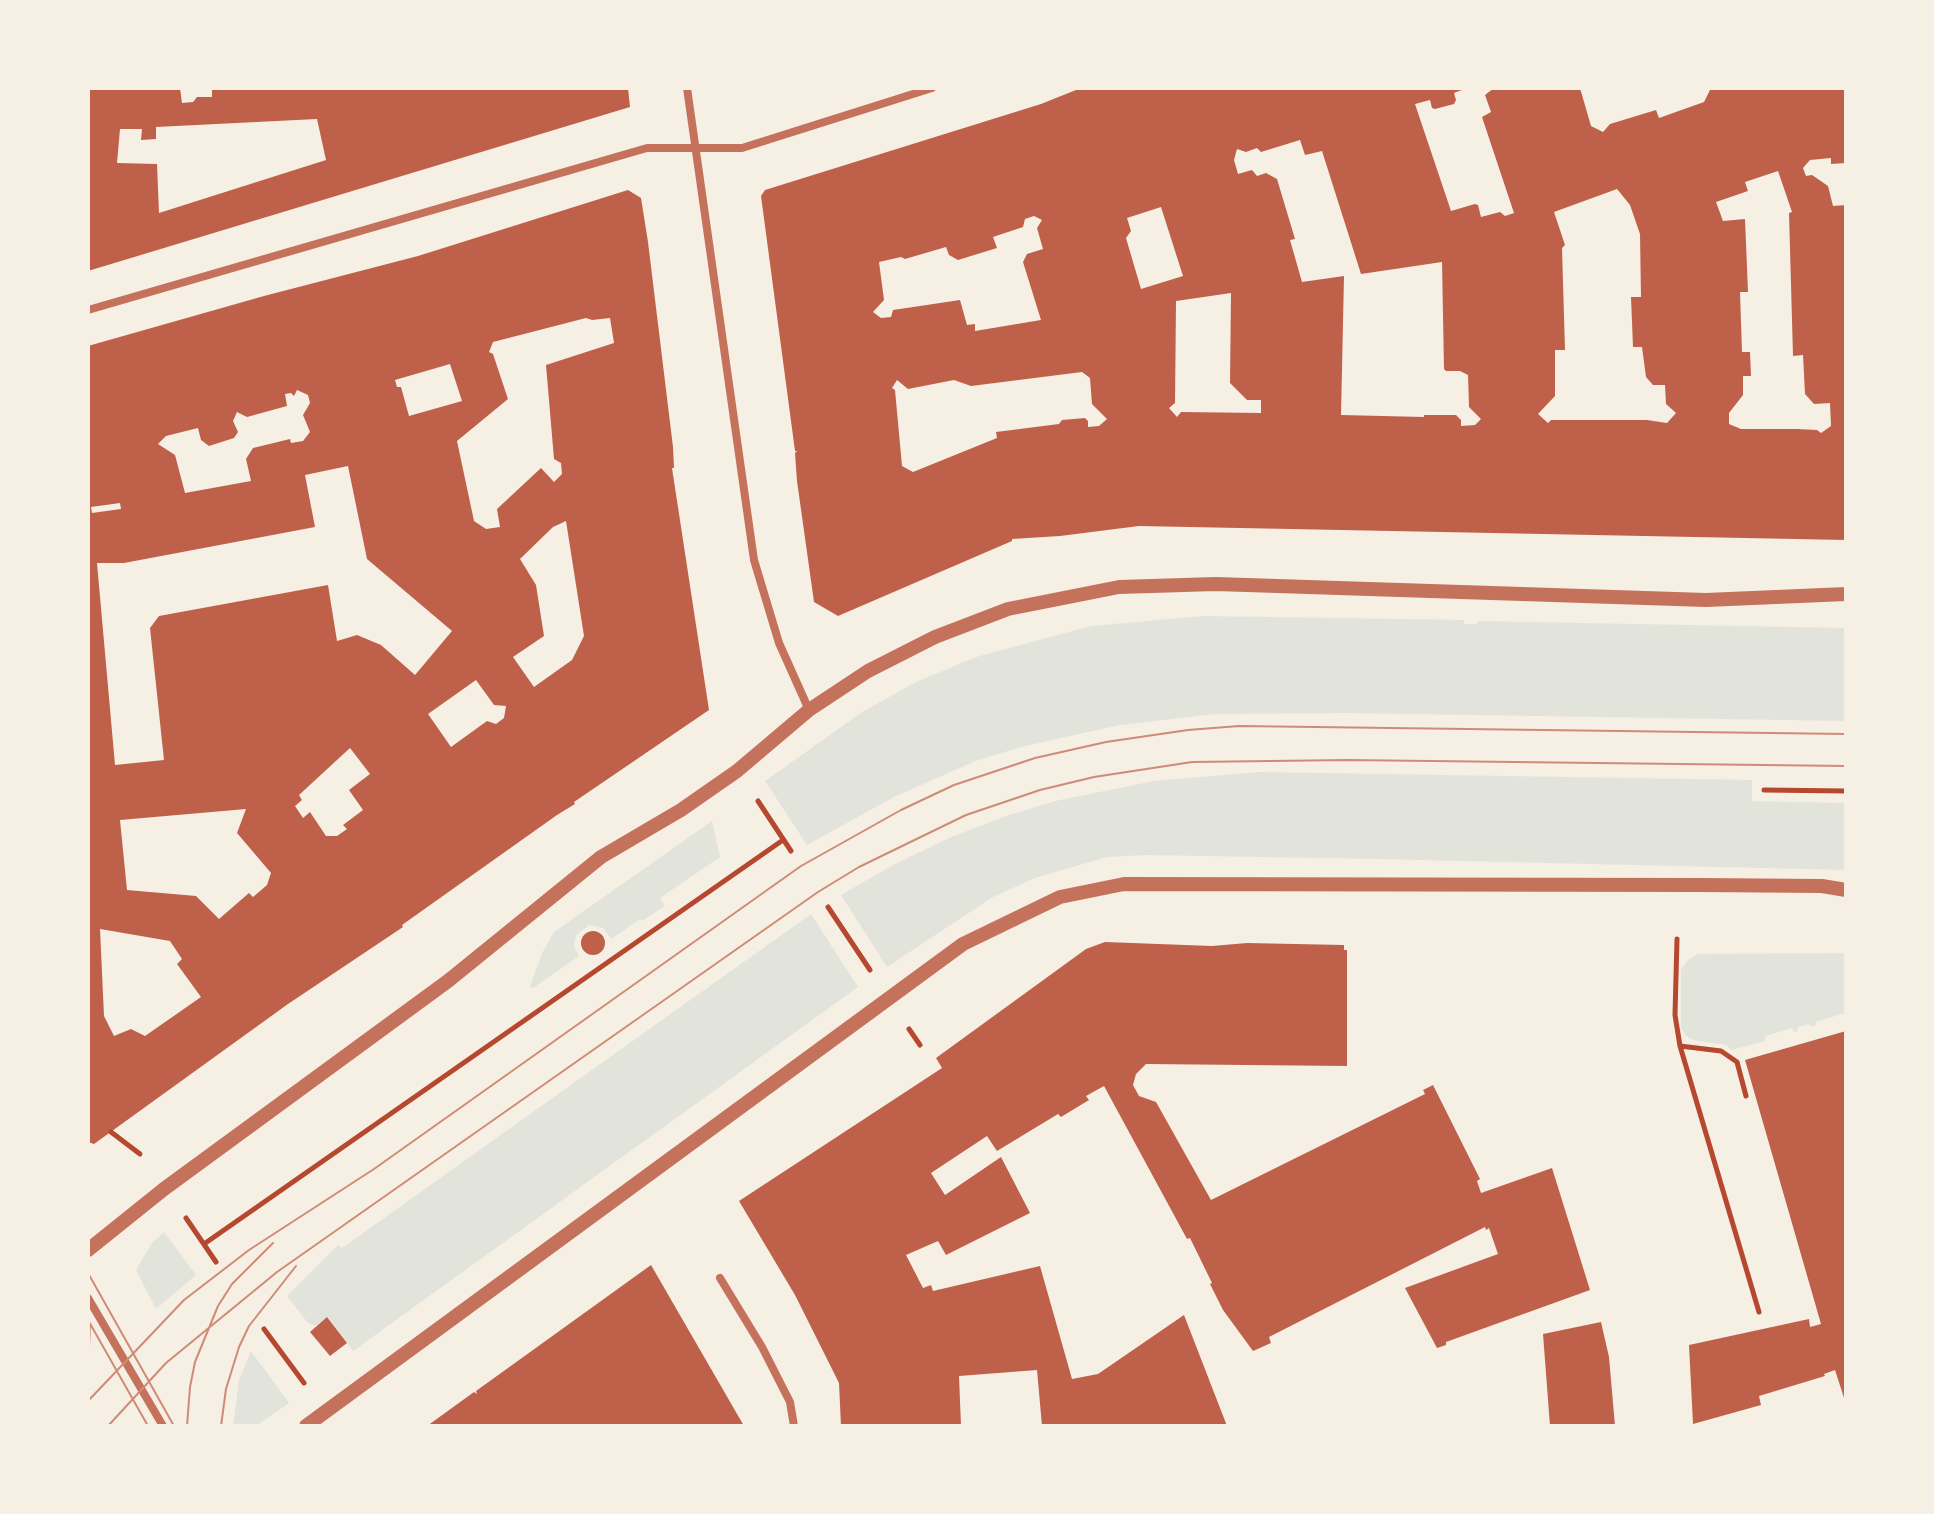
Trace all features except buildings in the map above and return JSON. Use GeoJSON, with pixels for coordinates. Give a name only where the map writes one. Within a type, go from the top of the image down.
{"type":"FeatureCollection","features":[{"type":"Feature","properties":{"kind":"street"},"geometry":{"type":"LineString","coordinates":[[687,88],[754,560],[779,643],[809,710]]}},
{"type":"Feature","properties":{"kind":"street"},"geometry":{"type":"LineString","coordinates":[[88,310],[647,148],[742,148],[932,88]]}},
{"type":"Feature","properties":{"kind":"street"},"geometry":{"type":"LineString","coordinates":[[88,1250],[164,1189],[448,981],[601,857],[681,810],[737,771],[809,710],[868,671],[935,637],[1008,609],[1119,587],[1216,584],[1706,600],[1846,594]]}},
{"type":"Feature","properties":{"kind":"street"},"geometry":{"type":"LineString","coordinates":[[306,1426],[900,988],[963,944],[1060,897],[1124,884],[1822,886],[1846,890]]}},
{"type":"Feature","properties":{"kind":"street"},"geometry":{"type":"LineString","coordinates":[[720,1278],[762,1347],[790,1402],[794,1426]]}},
{"type":"Feature","properties":{"kind":"street"},"geometry":{"type":"LineString","coordinates":[[88,1298],[163,1426]]}},
{"type":"Feature","properties":{"kind":"path"},"geometry":{"type":"LineString","coordinates":[[751,790],[791,851]]}},
{"type":"Feature","properties":{"kind":"path"},"geometry":{"type":"LineString","coordinates":[[1764,790],[1846,791]]}},
{"type":"Feature","properties":{"kind":"path"},"geometry":{"type":"LineString","coordinates":[[204,1244],[783,840]]}},
{"type":"Feature","properties":{"kind":"path"},"geometry":{"type":"LineString","coordinates":[[828,907],[874,975]]}},
{"type":"Feature","properties":{"kind":"path"},"geometry":{"type":"LineString","coordinates":[[1677,939],[1675,1015],[1680,1046],[1759,1312]]}},
{"type":"Feature","properties":{"kind":"path"},"geometry":{"type":"LineString","coordinates":[[906,1025],[920,1045]]}},
{"type":"Feature","properties":{"kind":"path"},"geometry":{"type":"LineString","coordinates":[[1680,1046],[1721,1051],[1737,1062],[1746,1096]]}},
{"type":"Feature","properties":{"kind":"path"},"geometry":{"type":"LineString","coordinates":[[111,1132],[140,1154]]}},
{"type":"Feature","properties":{"kind":"path"},"geometry":{"type":"LineString","coordinates":[[185,1218],[216,1262]]}},
{"type":"Feature","properties":{"kind":"path"},"geometry":{"type":"LineString","coordinates":[[264,1329],[309,1391]]}},
{"type":"Feature","properties":{"kind":"shaded area"},"geometry":{"type":"Polygon","coordinates":[[[1204,616],[1464,620],[1464,624],[1477,624],[1478,621],[1846,628],[1846,721],[1347,713],[1215,714],[1120,725],[978,760],[894,797],[807,845],[765,781],[862,712],[916,682],[976,657],[1091,626],[1204,616]]]}},
{"type":"Feature","properties":{"kind":"shaded area"},"geometry":{"type":"Polygon","coordinates":[[[1260,772],[1752,780],[1752,801],[1846,803],[1846,870],[1377,859],[1107,857],[1035,878],[993,897],[887,967],[841,895],[949,838],[1055,801],[1154,781],[1260,772]]]}},
{"type":"Feature","properties":{"kind":"shaded area"},"geometry":{"type":"Polygon","coordinates":[[[712,821],[720,857],[660,898],[665,906],[611,939],[603,928],[589,925],[576,935],[574,947],[579,956],[533,988],[530,987],[542,953],[554,932],[712,821]]]}},
{"type":"Feature","properties":{"kind":"shaded area"},"geometry":{"type":"Polygon","coordinates":[[[811,914],[858,987],[353,1351],[328,1317],[315,1326],[308,1323],[287,1296],[338,1245],[342,1248],[811,914]]]}},
{"type":"Feature","properties":{"kind":"shaded area"},"geometry":{"type":"Polygon","coordinates":[[[1846,953],[1846,1017],[1842,1014],[1815,1022],[1816,1025],[1811,1027],[1809,1024],[1798,1027],[1798,1031],[1794,1032],[1792,1028],[1765,1036],[1765,1041],[1732,1050],[1726,1045],[1693,1040],[1681,1028],[1681,969],[1698,954],[1846,953]]]}},
{"type":"Feature","properties":{"kind":"shaded area"},"geometry":{"type":"Polygon","coordinates":[[[164,1232],[196,1275],[156,1309],[136,1270],[152,1243],[164,1232]]]}},
{"type":"Feature","properties":{"kind":"shaded area"},"geometry":{"type":"Polygon","coordinates":[[[251,1351],[289,1403],[256,1426],[233,1426],[239,1380],[251,1351]]]}},
{"type":"Feature","properties":{"kind":"tram line"},"geometry":{"type":"LineString","coordinates":[[88,1401],[184,1300],[249,1250],[374,1169],[801,866],[901,810],[954,785],[1035,758],[1106,742],[1239,726],[1846,734]]}},
{"type":"Feature","properties":{"kind":"tram line"},"geometry":{"type":"LineString","coordinates":[[108,1426],[166,1363],[277,1272],[818,892],[859,867],[966,815],[1040,790],[1094,777],[1192,762],[1348,760],[1846,766]]}},
{"type":"Feature","properties":{"kind":"tram line"},"geometry":{"type":"LineString","coordinates":[[187,1426],[195,1362],[218,1306],[232,1284],[273,1243]]}},
{"type":"Feature","properties":{"kind":"tram line"},"geometry":{"type":"LineString","coordinates":[[221,1426],[226,1389],[239,1347],[249,1326],[296,1266]]}},
{"type":"Feature","properties":{"kind":"tram line"},"geometry":{"type":"LineString","coordinates":[[88,1273],[174,1426]]}},
{"type":"Feature","properties":{"kind":"tram line"},"geometry":{"type":"LineString","coordinates":[[88,1320],[148,1426]]}},
{"type":"Feature","properties":{"kind":"tram line"},"geometry":{"type":"LineString","coordinates":[[88,1369],[90,1325]]}}]}
